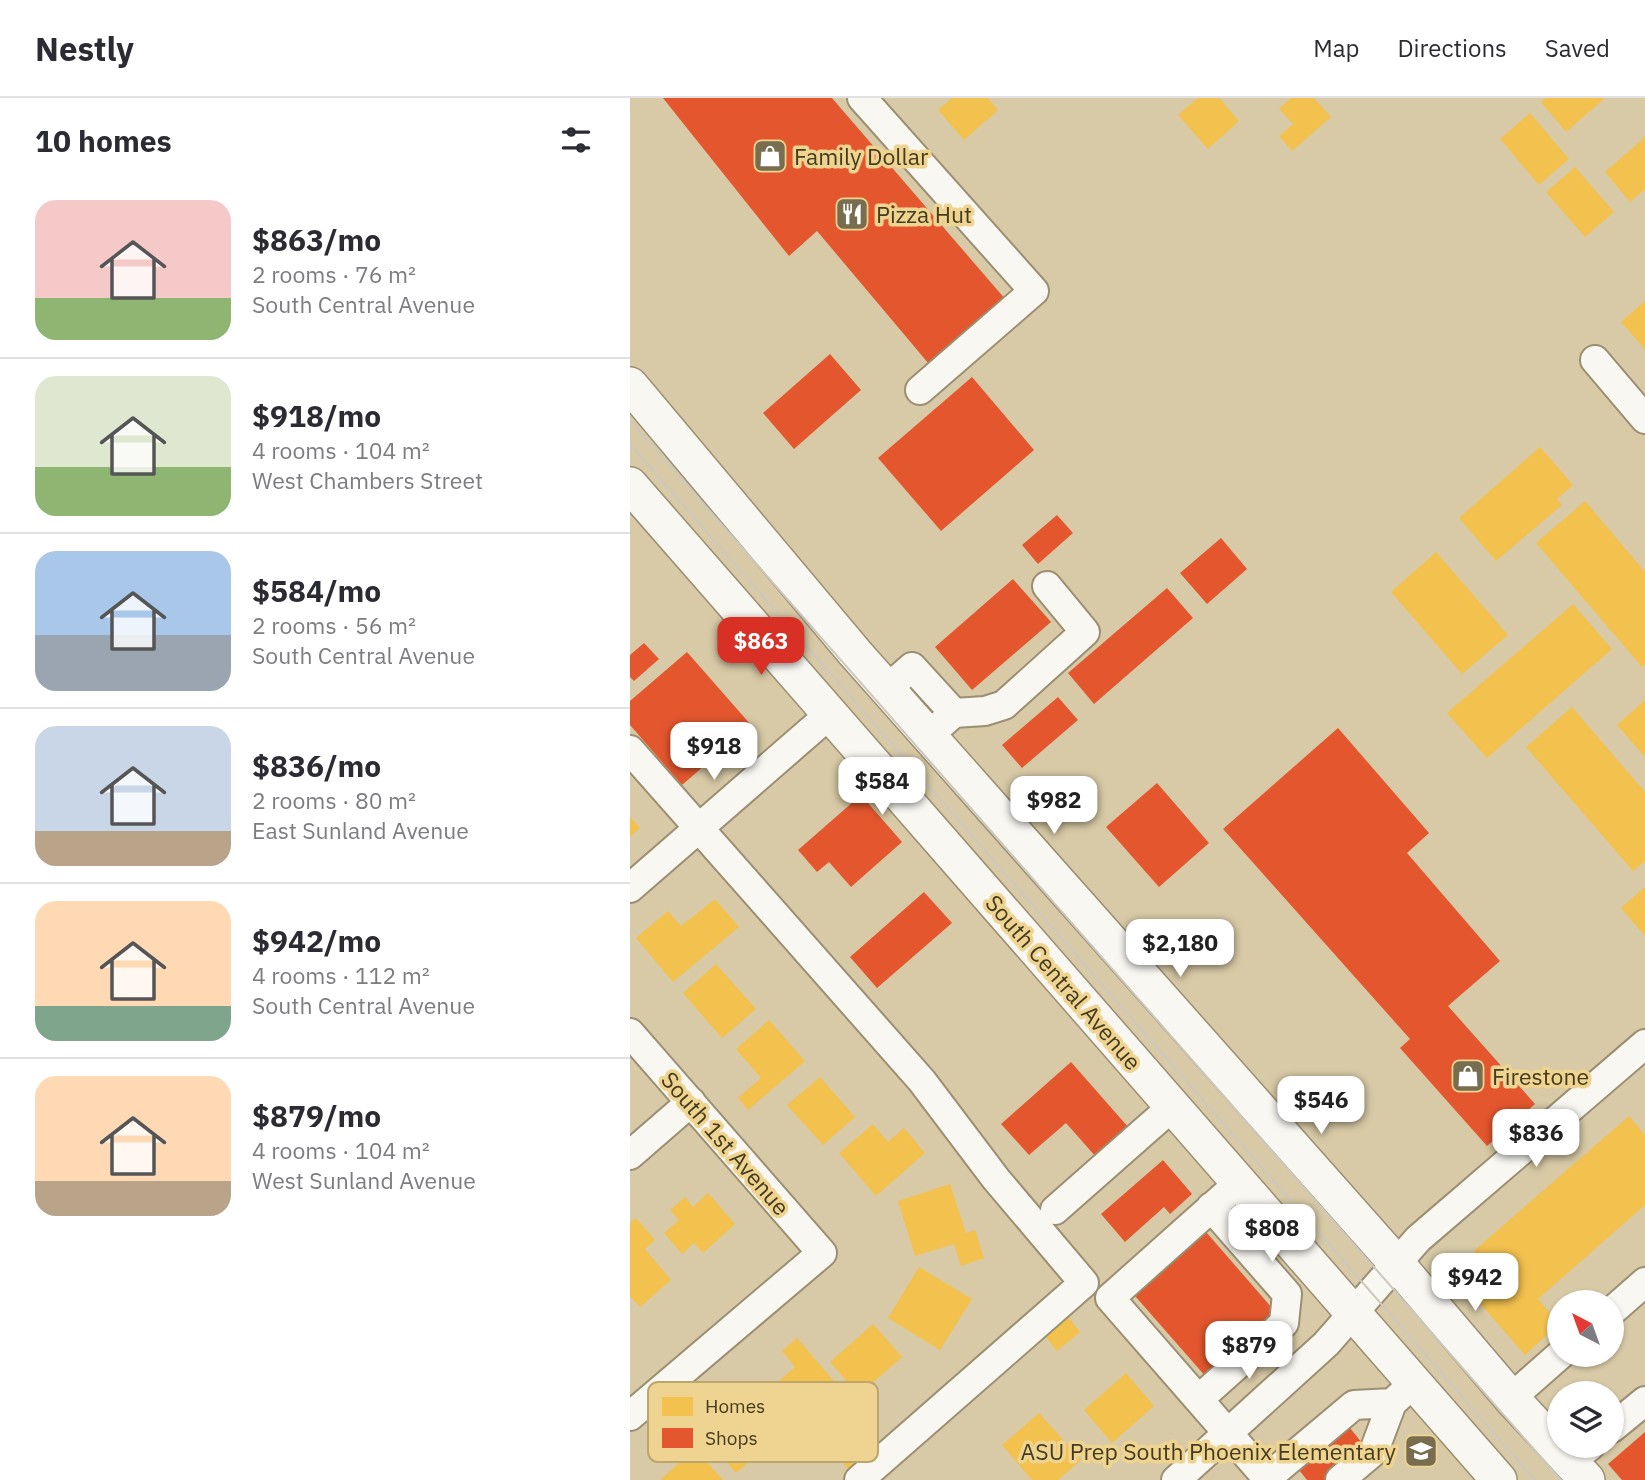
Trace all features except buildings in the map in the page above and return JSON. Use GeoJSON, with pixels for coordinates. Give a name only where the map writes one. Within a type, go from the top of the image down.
{"type":"FeatureCollection","features":[{"type":"Feature","properties":{"kind":"main road"},"geometry":{"type":"LineString","coordinates":[[630,385],[855,653],[888,688],[942,724],[1117,952],[1397,1264],[1511,1398],[1583,1462]]}},
{"type":"Feature","properties":{"kind":"main road","name":"South Central Avenue"},"geometry":{"type":"LineString","coordinates":[[630,485],[1352,1314],[1403,1393],[1499,1480]]}},
{"type":"Feature","properties":{"kind":"street"},"geometry":{"type":"LineString","coordinates":[[862,98],[1034,291],[920,390]]}},
{"type":"Feature","properties":{"kind":"street"},"geometry":{"type":"LineString","coordinates":[[1595,360],[1645,419]]}},
{"type":"Feature","properties":{"kind":"street"},"geometry":{"type":"LineString","coordinates":[[942,724],[1004,705],[1085,632],[1047,586]]}},
{"type":"Feature","properties":{"kind":"street"},"geometry":{"type":"LineString","coordinates":[[630,888],[830,714]]}},
{"type":"Feature","properties":{"kind":"street"},"geometry":{"type":"LineString","coordinates":[[630,750],[922,1081],[996,1179],[1084,1283],[859,1480]]}},
{"type":"Feature","properties":{"kind":"street","name":"South 1st Avenue"},"geometry":{"type":"LineString","coordinates":[[630,1032],[822,1253],[670,1382]]}},
{"type":"Feature","properties":{"kind":"street"},"geometry":{"type":"LineString","coordinates":[[1177,1480],[1326,1344],[1418,1239],[1645,1044]]}},
{"type":"Feature","properties":{"kind":"street"},"geometry":{"type":"LineString","coordinates":[[630,1155],[691,1102]]}},
{"type":"Feature","properties":{"kind":"street"},"geometry":{"type":"LineString","coordinates":[[1055,1210],[1173,1106]]}},
{"type":"Feature","properties":{"kind":"street"},"geometry":{"type":"LineString","coordinates":[[1239,1182],[1110,1298],[1266,1479],[1354,1405],[1403,1393]]}},
{"type":"Feature","properties":{"kind":"street"},"geometry":{"type":"LineString","coordinates":[[1199,1399],[1284,1323],[1287,1294],[1211,1207]]}},
{"type":"Feature","properties":{"kind":"street"},"geometry":{"type":"LineString","coordinates":[[1624,1300],[1645,1282]]}},
{"type":"Feature","properties":{"kind":"street"},"geometry":{"type":"LineString","coordinates":[[1511,1398],[1547,1366]]}},
{"type":"Feature","properties":{"kind":"street"},"geometry":{"type":"LineString","coordinates":[[1340,1480],[1374,1451],[1403,1393]]}},
{"type":"Feature","properties":{"kind":"street","name":"South 1st Avenue"},"geometry":{"type":"LineString","coordinates":[[630,1416],[648,1401]]}},
{"type":"Feature","properties":{"kind":"street"},"geometry":{"type":"LineString","coordinates":[[1624,1418],[1645,1401]]}},
{"type":"Feature","properties":{"kind":"tram line"},"geometry":{"type":"LineString","coordinates":[[630,420],[1561,1480]]}},
{"type":"Feature","properties":{"kind":"tram line"},"geometry":{"type":"LineString","coordinates":[[630,444],[1535,1480]]}},
{"type":"Feature","properties":{"kind":"place","name":"Family Dollar"},"geometry":{"type":"Point","coordinates":[770,156]}},
{"type":"Feature","properties":{"kind":"place","name":"Pizza Hut"},"geometry":{"type":"Point","coordinates":[852,214]}},
{"type":"Feature","properties":{"kind":"place","name":"Firestone"},"geometry":{"type":"Point","coordinates":[1468,1076]}},
{"type":"Feature","properties":{"kind":"place","name":"ASU Prep South Phoenix Elementary"},"geometry":{"type":"Point","coordinates":[1421,1451]}}]}
